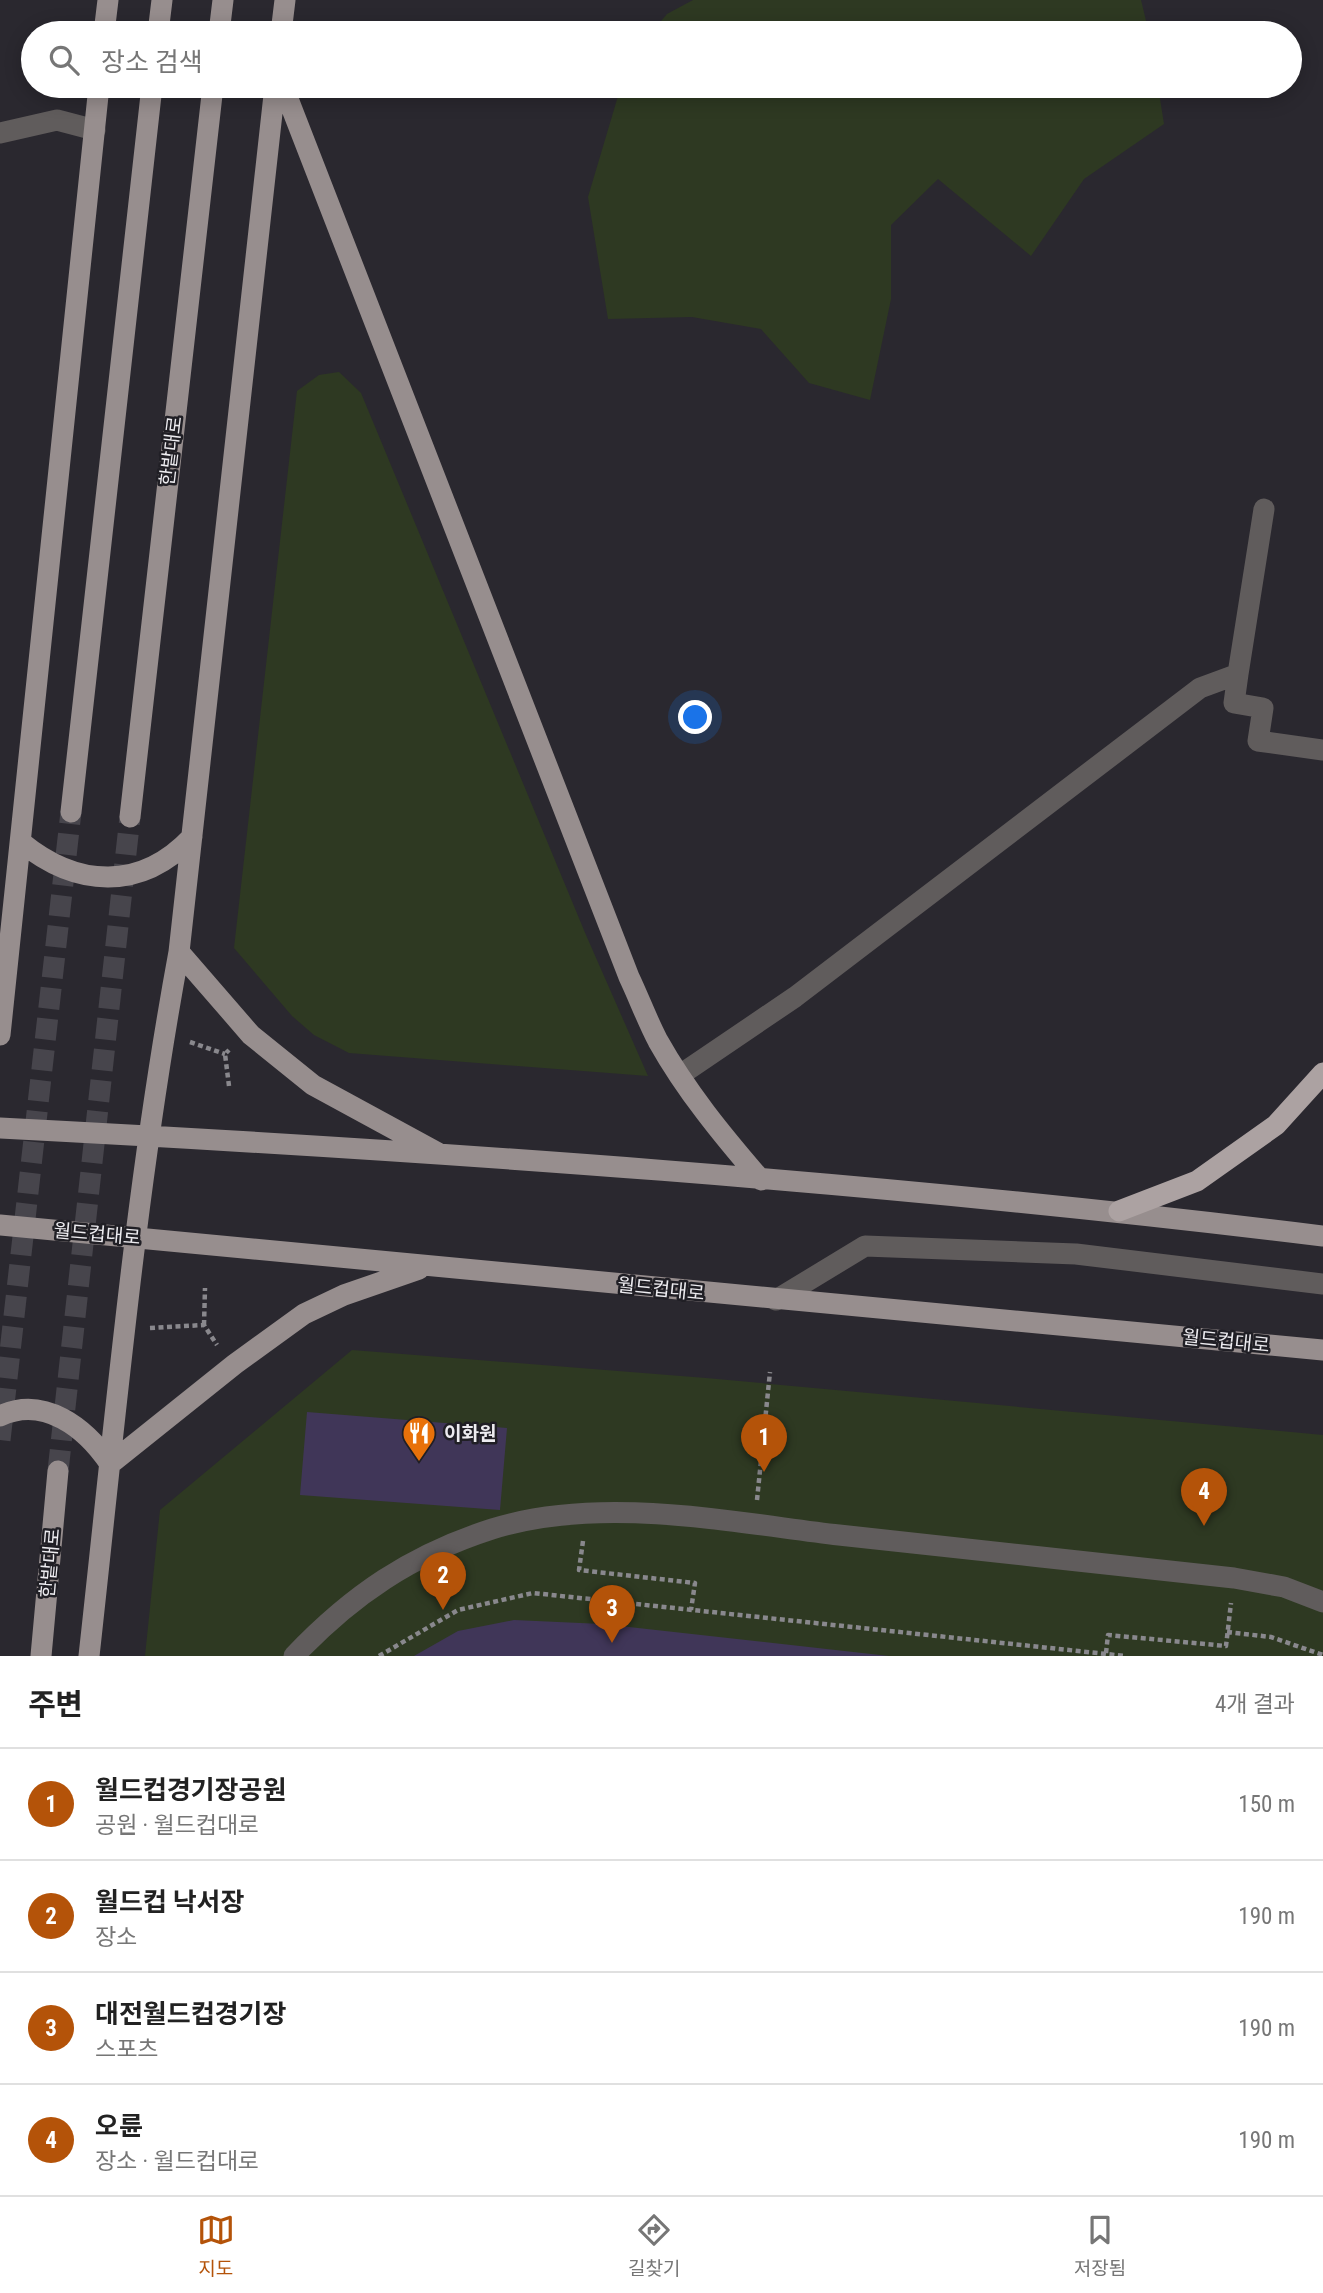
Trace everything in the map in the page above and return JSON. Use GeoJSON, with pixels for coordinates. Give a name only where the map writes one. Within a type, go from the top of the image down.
{"type":"FeatureCollection","features":[{"type":"Feature","properties":{"kind":"highway"},"geometry":{"type":"LineString","coordinates":[[1119,1211],[1197,1181],[1276,1125],[1323,1073]]}},
{"type":"Feature","properties":{"kind":"main road"},"geometry":{"type":"LineString","coordinates":[[105,21],[108,0]]}},
{"type":"Feature","properties":{"kind":"main road"},"geometry":{"type":"LineString","coordinates":[[159,21],[162,0]]}},
{"type":"Feature","properties":{"kind":"main road"},"geometry":{"type":"LineString","coordinates":[[220,21],[223,0]]}},
{"type":"Feature","properties":{"kind":"main road"},"geometry":{"type":"LineString","coordinates":[[282,21],[285,0]]}},
{"type":"Feature","properties":{"kind":"main road"},"geometry":{"type":"LineString","coordinates":[[0,1035],[5,938],[21,842],[98,98]]}},
{"type":"Feature","properties":{"kind":"main road"},"geometry":{"type":"LineString","coordinates":[[71,812],[151,98]]}},
{"type":"Feature","properties":{"kind":"main road","name":"한밭대로"},"geometry":{"type":"LineString","coordinates":[[130,817],[212,98]]}},
{"type":"Feature","properties":{"kind":"main road"},"geometry":{"type":"LineString","coordinates":[[89,1656],[162,1040],[179,951],[274,98]]}},
{"type":"Feature","properties":{"kind":"main road"},"geometry":{"type":"LineString","coordinates":[[288,98],[629,977],[658,1040],[680,1075],[727,1140],[761,1180]]}},
{"type":"Feature","properties":{"kind":"main road"},"geometry":{"type":"LineString","coordinates":[[21,842],[56,866],[97,876],[121,876],[141,873],[163,864],[192,837]]}},
{"type":"Feature","properties":{"kind":"main road"},"geometry":{"type":"LineString","coordinates":[[179,951],[251,1035],[313,1086],[443,1156]]}},
{"type":"Feature","properties":{"kind":"main road"},"geometry":{"type":"LineString","coordinates":[[0,1128],[151,1136],[761,1180],[1119,1211],[1323,1236]]}},
{"type":"Feature","properties":{"kind":"main road","name":"월드컵대로"},"geometry":{"type":"LineString","coordinates":[[0,1226],[1323,1350]]}},
{"type":"Feature","properties":{"kind":"main road"},"geometry":{"type":"LineString","coordinates":[[110,1464],[235,1364],[304,1314],[344,1295],[427,1266]]}},
{"type":"Feature","properties":{"kind":"main road"},"geometry":{"type":"LineString","coordinates":[[0,1416],[25,1407],[38,1408],[69,1422],[97,1444],[110,1464]]}},
{"type":"Feature","properties":{"kind":"main road","name":"한밭대로"},"geometry":{"type":"LineString","coordinates":[[41,1656],[58,1471]]}},
{"type":"Feature","properties":{"kind":"street"},"geometry":{"type":"LineString","coordinates":[[0,133],[57,120],[95,130]]}},
{"type":"Feature","properties":{"kind":"street"},"geometry":{"type":"LineString","coordinates":[[1264,509],[1234,703],[1263,708],[1258,741],[1323,750]]}},
{"type":"Feature","properties":{"kind":"street"},"geometry":{"type":"LineString","coordinates":[[680,1075],[795,997],[1200,688],[1238,674]]}},
{"type":"Feature","properties":{"kind":"street"},"geometry":{"type":"LineString","coordinates":[[776,1300],[865,1246],[1076,1254],[1323,1284]]}},
{"type":"Feature","properties":{"kind":"street"},"geometry":{"type":"LineString","coordinates":[[294,1656],[328,1620],[372,1584],[430,1554],[493,1529],[586,1512],[755,1525],[1234,1578],[1284,1587],[1323,1602]]}},
{"type":"Feature","properties":{"kind":"path"},"geometry":{"type":"LineString","coordinates":[[186,1040],[225,1054]]}},
{"type":"Feature","properties":{"kind":"path"},"geometry":{"type":"LineString","coordinates":[[225,1054],[233,1047]]}},
{"type":"Feature","properties":{"kind":"path"},"geometry":{"type":"LineString","coordinates":[[225,1054],[229,1086]]}},
{"type":"Feature","properties":{"kind":"path"},"geometry":{"type":"LineString","coordinates":[[205,1288],[204,1325],[222,1352]]}},
{"type":"Feature","properties":{"kind":"path"},"geometry":{"type":"LineString","coordinates":[[147,1328],[204,1325]]}},
{"type":"Feature","properties":{"kind":"path"},"geometry":{"type":"LineString","coordinates":[[755,1525],[770,1372]]}},
{"type":"Feature","properties":{"kind":"path"},"geometry":{"type":"LineString","coordinates":[[579,1570],[695,1583],[691,1610]]}},
{"type":"Feature","properties":{"kind":"path"},"geometry":{"type":"LineString","coordinates":[[1106,1654],[1108,1635],[1226,1646],[1234,1578]]}},
{"type":"Feature","properties":{"kind":"path"},"geometry":{"type":"LineString","coordinates":[[379,1656],[458,1610],[533,1593],[1125,1656]]}},
{"type":"Feature","properties":{"kind":"path"},"geometry":{"type":"LineString","coordinates":[[1227,1632],[1271,1637],[1323,1655]]}},
{"type":"Feature","properties":{"kind":"green space"},"geometry":{"type":"Polygon","coordinates":[[[693,0],[1141,0],[1146,21],[661,21],[667,14],[693,0]]]}},
{"type":"Feature","properties":{"kind":"green space"},"geometry":{"type":"Polygon","coordinates":[[[617,98],[1160,98],[1164,124],[1084,179],[1031,256],[938,179],[891,225],[891,299],[870,400],[809,383],[761,329],[692,317],[608,319],[588,197],[617,98]]]}},
{"type":"Feature","properties":{"kind":"green space"},"geometry":{"type":"Polygon","coordinates":[[[339,372],[361,393],[586,935],[648,1076],[349,1053],[314,1035],[292,1016],[234,948],[297,391],[319,375],[339,372]]]}},
{"type":"Feature","properties":{"kind":"green space"},"geometry":{"type":"Polygon","coordinates":[[[352,1350],[706,1378],[1323,1435],[1323,1656],[145,1656],[160,1510],[352,1350]]]}},
{"type":"Feature","properties":{"kind":"building"},"geometry":{"type":"Polygon","coordinates":[[[307,1412],[507,1428],[500,1510],[300,1495],[307,1412]]]}},
{"type":"Feature","properties":{"kind":"building"},"geometry":{"type":"Polygon","coordinates":[[[514,1620],[602,1624],[889,1656],[414,1656],[458,1631],[514,1620]]]}},
{"type":"Feature","properties":{"kind":"tunnel"},"geometry":{"type":"LineString","coordinates":[[0,1440],[71,812]]}},
{"type":"Feature","properties":{"kind":"tunnel"},"geometry":{"type":"LineString","coordinates":[[58,1471],[130,817]]}},
{"type":"Feature","properties":{"kind":"place","name":"이화원"},"geometry":{"type":"Point","coordinates":[419,1463]}},
{"type":"Feature","properties":{"kind":"place","name":"월드컵경기장공원"},"geometry":{"type":"Point","coordinates":[764,1472]}},
{"type":"Feature","properties":{"kind":"place","name":"오륜"},"geometry":{"type":"Point","coordinates":[1204,1526]}},
{"type":"Feature","properties":{"kind":"place","name":"월드컵 낙서장"},"geometry":{"type":"Point","coordinates":[443,1610]}},
{"type":"Feature","properties":{"kind":"place","name":"대전월드컵경기장"},"geometry":{"type":"Point","coordinates":[612,1643]}}]}
